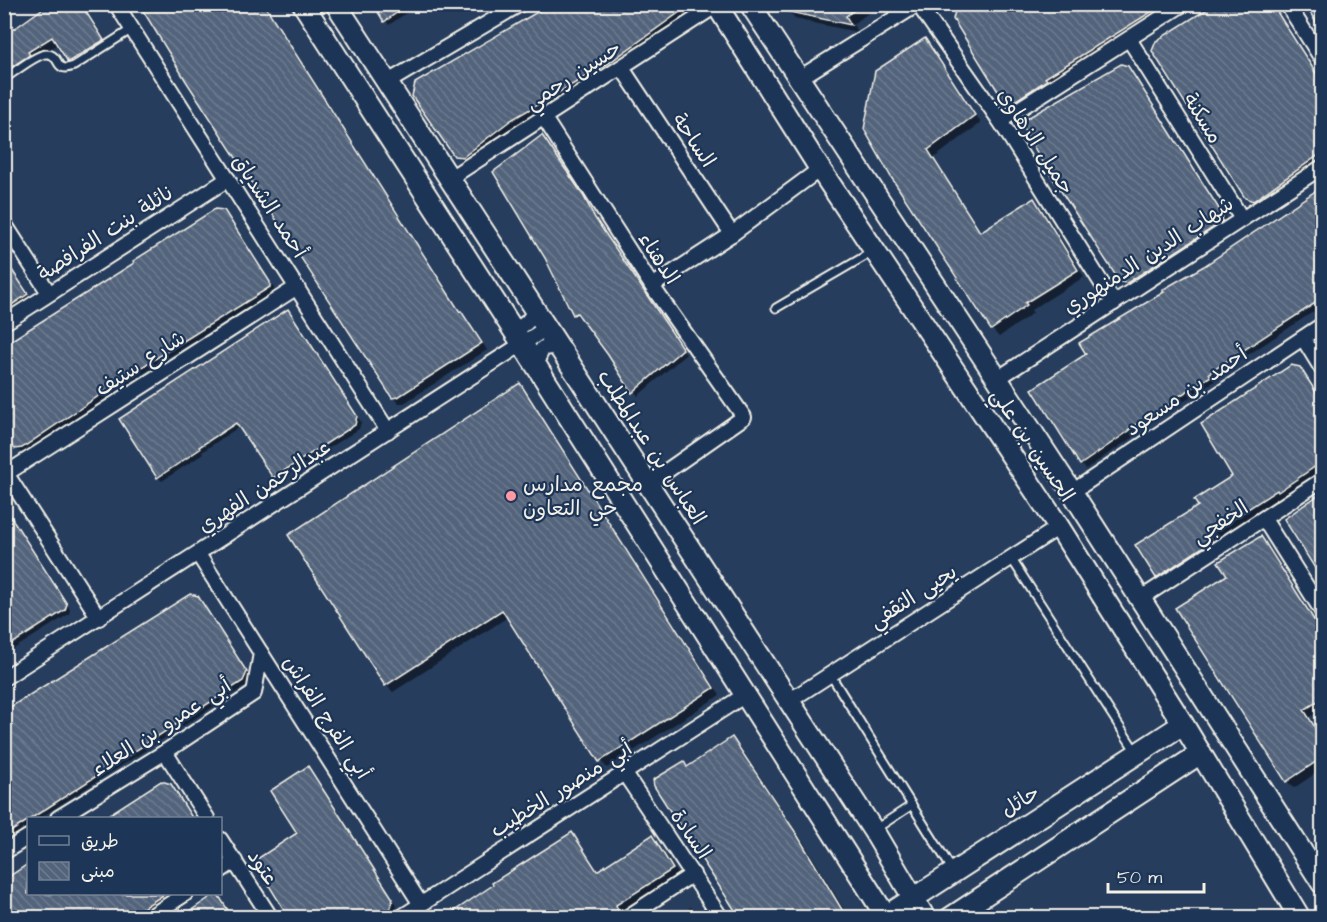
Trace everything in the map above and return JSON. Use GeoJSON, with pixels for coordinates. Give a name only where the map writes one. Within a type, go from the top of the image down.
{"type":"FeatureCollection","features":[{"type":"Feature","properties":{"kind":"street","name":"أحمد الشدياق"},"geometry":{"type":"LineString","coordinates":[[116,4],[388,431]]}},
{"type":"Feature","properties":{"kind":"street"},"geometry":{"type":"LineString","coordinates":[[303,4],[518,337],[885,917]]}},
{"type":"Feature","properties":{"kind":"street","name":"العباس بن عبدالمطلب"},"geometry":{"type":"LineString","coordinates":[[336,4],[545,329],[873,830],[925,918]]}},
{"type":"Feature","properties":{"kind":"street","name":"الحسين بن علي"},"geometry":{"type":"LineString","coordinates":[[750,4],[1072,492],[1323,883]]}},
{"type":"Feature","properties":{"kind":"street"},"geometry":{"type":"LineString","coordinates":[[1000,121],[1183,4]]}},
{"type":"Feature","properties":{"kind":"street"},"geometry":{"type":"LineString","coordinates":[[1287,4],[1323,59]]}},
{"type":"Feature","properties":{"kind":"street","name":"الحسين بن علي"},"geometry":{"type":"LineString","coordinates":[[717,5],[820,169],[1059,527],[1201,753],[1300,918]]}},
{"type":"Feature","properties":{"kind":"street","name":"حسين رحمي"},"geometry":{"type":"LineString","coordinates":[[450,178],[717,5]]}},
{"type":"Feature","properties":{"kind":"street"},"geometry":{"type":"LineString","coordinates":[[798,79],[918,5]]}},
{"type":"Feature","properties":{"kind":"street","name":"جميل الزهاوي"},"geometry":{"type":"LineString","coordinates":[[918,5],[1000,121],[1114,303]]}},
{"type":"Feature","properties":{"kind":"street"},"geometry":{"type":"LineString","coordinates":[[388,82],[516,6]]}},
{"type":"Feature","properties":{"kind":"street","name":"مسكنة"},"geometry":{"type":"LineString","coordinates":[[1129,39],[1242,219]]}},
{"type":"Feature","properties":{"kind":"street","name":"الساحة"},"geometry":{"type":"LineString","coordinates":[[622,68],[732,234]]}},
{"type":"Feature","properties":{"kind":"street","name":"الدهناء"},"geometry":{"type":"LineString","coordinates":[[544,118],[652,286],[744,417],[648,484]]}},
{"type":"Feature","properties":{"kind":"street","name":"شهاب الدين الدمنهوري"},"geometry":{"type":"LineString","coordinates":[[997,379],[1323,167]]}},
{"type":"Feature","properties":{"kind":"street"},"geometry":{"type":"LineString","coordinates":[[652,286],[732,234],[820,169]]}},
{"type":"Feature","properties":{"kind":"street","name":"نائلة بنت الفرافصة"},"geometry":{"type":"LineString","coordinates":[[4,323],[228,179]]}},
{"type":"Feature","properties":{"kind":"street"},"geometry":{"type":"LineString","coordinates":[[4,224],[49,293]]}},
{"type":"Feature","properties":{"kind":"street","name":"شارع ستيف"},"geometry":{"type":"LineString","coordinates":[[5,472],[297,287]]}},
{"type":"Feature","properties":{"kind":"street"},"geometry":{"type":"LineString","coordinates":[[518,337],[522,327],[530,320],[534,311]]}},
{"type":"Feature","properties":{"kind":"street","name":"أحمد بن مسعود"},"geometry":{"type":"LineString","coordinates":[[1072,492],[1323,325]]}},
{"type":"Feature","properties":{"kind":"street","name":"عبدالرحمن الفهري"},"geometry":{"type":"LineString","coordinates":[[4,678],[388,431],[518,337],[545,329]]}},
{"type":"Feature","properties":{"kind":"street"},"geometry":{"type":"LineString","coordinates":[[1303,338],[1323,369]]}},
{"type":"Feature","properties":{"kind":"street"},"geometry":{"type":"LineString","coordinates":[[535,364],[543,348],[559,349]]}},
{"type":"Feature","properties":{"kind":"street"},"geometry":{"type":"LineString","coordinates":[[5,472],[99,618]]}},
{"type":"Feature","properties":{"kind":"street","name":"الخفجي"},"geometry":{"type":"LineString","coordinates":[[1140,599],[1323,480]]}},
{"type":"Feature","properties":{"kind":"street"},"geometry":{"type":"LineString","coordinates":[[1264,519],[1323,611]]}},
{"type":"Feature","properties":{"kind":"street","name":"يحيى الثقفي"},"geometry":{"type":"LineString","coordinates":[[789,701],[1059,527]]}},
{"type":"Feature","properties":{"kind":"street","name":"أبي الفرج الفراش"},"geometry":{"type":"LineString","coordinates":[[198,554],[420,903]]}},
{"type":"Feature","properties":{"kind":"street","name":"أبي عمرو بن العلاء"},"geometry":{"type":"LineString","coordinates":[[61,817],[254,693],[261,653]]}},
{"type":"Feature","properties":{"kind":"street"},"geometry":{"type":"LineString","coordinates":[[1157,683],[1188,717],[1202,708],[1184,666]]}},
{"type":"Feature","properties":{"kind":"street","name":"أبي منصور الخطيب"},"geometry":{"type":"LineString","coordinates":[[400,918],[745,695]]}},
{"type":"Feature","properties":{"kind":"street","name":"حائل"},"geometry":{"type":"LineString","coordinates":[[885,917],[1183,724]]}},
{"type":"Feature","properties":{"kind":"street"},"geometry":{"type":"LineString","coordinates":[[1225,794],[1215,754],[1227,745],[1253,772]]}},
{"type":"Feature","properties":{"kind":"street"},"geometry":{"type":"LineString","coordinates":[[165,752],[206,817]]}},
{"type":"Feature","properties":{"kind":"street"},"geometry":{"type":"LineString","coordinates":[[950,918],[1201,753]]}},
{"type":"Feature","properties":{"kind":"street","name":"السادة"},"geometry":{"type":"LineString","coordinates":[[625,774],[722,918]]}},
{"type":"Feature","properties":{"kind":"street"},"geometry":{"type":"LineString","coordinates":[[4,852],[27,838]]}},
{"type":"Feature","properties":{"kind":"street","name":"عتود"},"geometry":{"type":"LineString","coordinates":[[222,842],[271,918]]}},
{"type":"Feature","properties":{"kind":"street"},"geometry":{"type":"LineString","coordinates":[[222,870],[235,861]]}},
{"type":"Feature","properties":{"kind":"street"},"geometry":{"type":"LineString","coordinates":[[626,918],[693,874]]}},
{"type":"Feature","properties":{"kind":"street"},"geometry":{"type":"LineString","coordinates":[[148,918],[183,895]]}},
{"type":"Feature","properties":{"kind":"lane"},"geometry":{"type":"LineString","coordinates":[[4,79],[40,55],[47,53],[62,68],[74,66],[132,29]]}},
{"type":"Feature","properties":{"kind":"lane"},"geometry":{"type":"LineString","coordinates":[[776,308],[875,250]]}},
{"type":"Feature","properties":{"kind":"lane"},"geometry":{"type":"LineString","coordinates":[[1011,558],[1137,754]]}},
{"type":"Feature","properties":{"kind":"lane"},"geometry":{"type":"LineString","coordinates":[[830,674],[954,873]]}},
{"type":"Feature","properties":{"kind":"lane"},"geometry":{"type":"LineString","coordinates":[[873,830],[912,805]]}},
{"type":"Feature","properties":{"kind":"building"},"geometry":{"type":"Polygon","coordinates":[[[49,4],[81,4],[104,40],[68,62],[52,37],[28,52],[30,55],[4,72],[4,14],[14,29],[49,4]]]}},
{"type":"Feature","properties":{"kind":"building"},"geometry":{"type":"Polygon","coordinates":[[[139,4],[264,4],[482,343],[398,397],[392,398],[186,81],[139,4]]]}},
{"type":"Feature","properties":{"kind":"building"},"geometry":{"type":"Polygon","coordinates":[[[373,4],[409,4],[384,22],[373,4]]]}},
{"type":"Feature","properties":{"kind":"building"},"geometry":{"type":"Polygon","coordinates":[[[551,4],[691,4],[606,65],[511,120],[463,157],[454,156],[412,96],[415,83],[551,4]]]}},
{"type":"Feature","properties":{"kind":"building"},"geometry":{"type":"Polygon","coordinates":[[[775,4],[863,4],[846,16],[851,25],[775,9],[775,4]]]}},
{"type":"Feature","properties":{"kind":"building"},"geometry":{"type":"Polygon","coordinates":[[[966,4],[1164,4],[1045,78],[1047,80],[1007,106],[953,19],[955,11],[966,4]]]}},
{"type":"Feature","properties":{"kind":"building"},"geometry":{"type":"Polygon","coordinates":[[[1215,4],[1272,4],[1323,84],[1323,152],[1253,201],[1245,198],[1152,51],[1156,41],[1215,4]]]}},
{"type":"Feature","properties":{"kind":"building"},"geometry":{"type":"Polygon","coordinates":[[[1305,4],[1323,4],[1323,34],[1305,4]]]}},
{"type":"Feature","properties":{"kind":"building"},"geometry":{"type":"Polygon","coordinates":[[[925,38],[975,115],[928,150],[980,232],[1034,198],[1078,270],[1025,303],[1027,305],[991,330],[891,177],[864,129],[875,71],[925,38]]]}},
{"type":"Feature","properties":{"kind":"building"},"geometry":{"type":"Polygon","coordinates":[[[1121,64],[1128,66],[1223,215],[1222,222],[1127,283],[1120,282],[1046,168],[1023,128],[1024,120],[1121,64]]]}},
{"type":"Feature","properties":{"kind":"building"},"geometry":{"type":"Polygon","coordinates":[[[542,135],[683,349],[632,393],[577,313],[573,315],[545,258],[493,172],[542,135]]]}},
{"type":"Feature","properties":{"kind":"building"},"geometry":{"type":"Polygon","coordinates":[[[1323,186],[1323,298],[1209,373],[1211,376],[1128,430],[1080,465],[1032,389],[1086,354],[1079,343],[1164,292],[1162,290],[1204,266],[1323,186]]]}},
{"type":"Feature","properties":{"kind":"building"},"geometry":{"type":"Polygon","coordinates":[[[215,209],[224,210],[270,282],[270,287],[134,372],[22,448],[15,449],[11,446],[4,436],[4,345],[215,209]]]}},
{"type":"Feature","properties":{"kind":"building"},"geometry":{"type":"Polygon","coordinates":[[[4,258],[28,294],[4,310],[4,258]]]}},
{"type":"Feature","properties":{"kind":"building"},"geometry":{"type":"Polygon","coordinates":[[[288,309],[357,416],[355,425],[273,478],[236,423],[157,478],[119,419],[288,309]]]}},
{"type":"Feature","properties":{"kind":"building"},"geometry":{"type":"Polygon","coordinates":[[[1291,365],[1300,367],[1323,403],[1323,409],[1319,412],[1323,418],[1323,461],[1208,535],[1212,541],[1156,578],[1135,545],[1198,506],[1194,500],[1232,476],[1201,424],[1291,365]]]}},
{"type":"Feature","properties":{"kind":"building"},"geometry":{"type":"Polygon","coordinates":[[[520,383],[714,688],[599,762],[502,610],[385,686],[288,535],[520,383]]]}},
{"type":"Feature","properties":{"kind":"building"},"geometry":{"type":"Polygon","coordinates":[[[1323,492],[1323,581],[1284,519],[1323,492]]]}},
{"type":"Feature","properties":{"kind":"building"},"geometry":{"type":"Polygon","coordinates":[[[4,506],[67,604],[65,610],[4,649],[4,506]]]}},
{"type":"Feature","properties":{"kind":"building"},"geometry":{"type":"Polygon","coordinates":[[[1261,536],[1323,634],[1323,698],[1304,710],[1323,740],[1323,757],[1286,782],[1175,608],[1227,575],[1218,562],[1261,536]]]}},
{"type":"Feature","properties":{"kind":"building"},"geometry":{"type":"Polygon","coordinates":[[[190,594],[198,596],[247,672],[243,681],[33,817],[27,817],[27,821],[4,836],[4,711],[190,594]]]}},
{"type":"Feature","properties":{"kind":"building"},"geometry":{"type":"Polygon","coordinates":[[[732,737],[796,833],[847,918],[740,918],[654,786],[653,780],[684,761],[687,767],[732,737]]]}},
{"type":"Feature","properties":{"kind":"building"},"geometry":{"type":"Polygon","coordinates":[[[308,766],[393,899],[391,907],[376,918],[289,918],[254,861],[297,833],[270,791],[308,766]]]}},
{"type":"Feature","properties":{"kind":"building"},"geometry":{"type":"Polygon","coordinates":[[[161,781],[171,784],[192,817],[105,817],[161,781]]]}},
{"type":"Feature","properties":{"kind":"building"},"geometry":{"type":"Polygon","coordinates":[[[572,832],[597,871],[652,835],[673,869],[616,905],[618,910],[606,918],[444,918],[493,885],[492,883],[572,832]]]}},
{"type":"Feature","properties":{"kind":"building"},"geometry":{"type":"Polygon","coordinates":[[[27,865],[27,895],[163,895],[127,918],[4,918],[4,880],[27,865]]]}},
{"type":"Feature","properties":{"kind":"building"},"geometry":{"type":"Polygon","coordinates":[[[212,896],[219,896],[233,918],[180,918],[212,896]]]}},
{"type":"Feature","properties":{"kind":"place","name":"مجمع مدارس حي التعاون"},"geometry":{"type":"Point","coordinates":[511,496]}}]}
